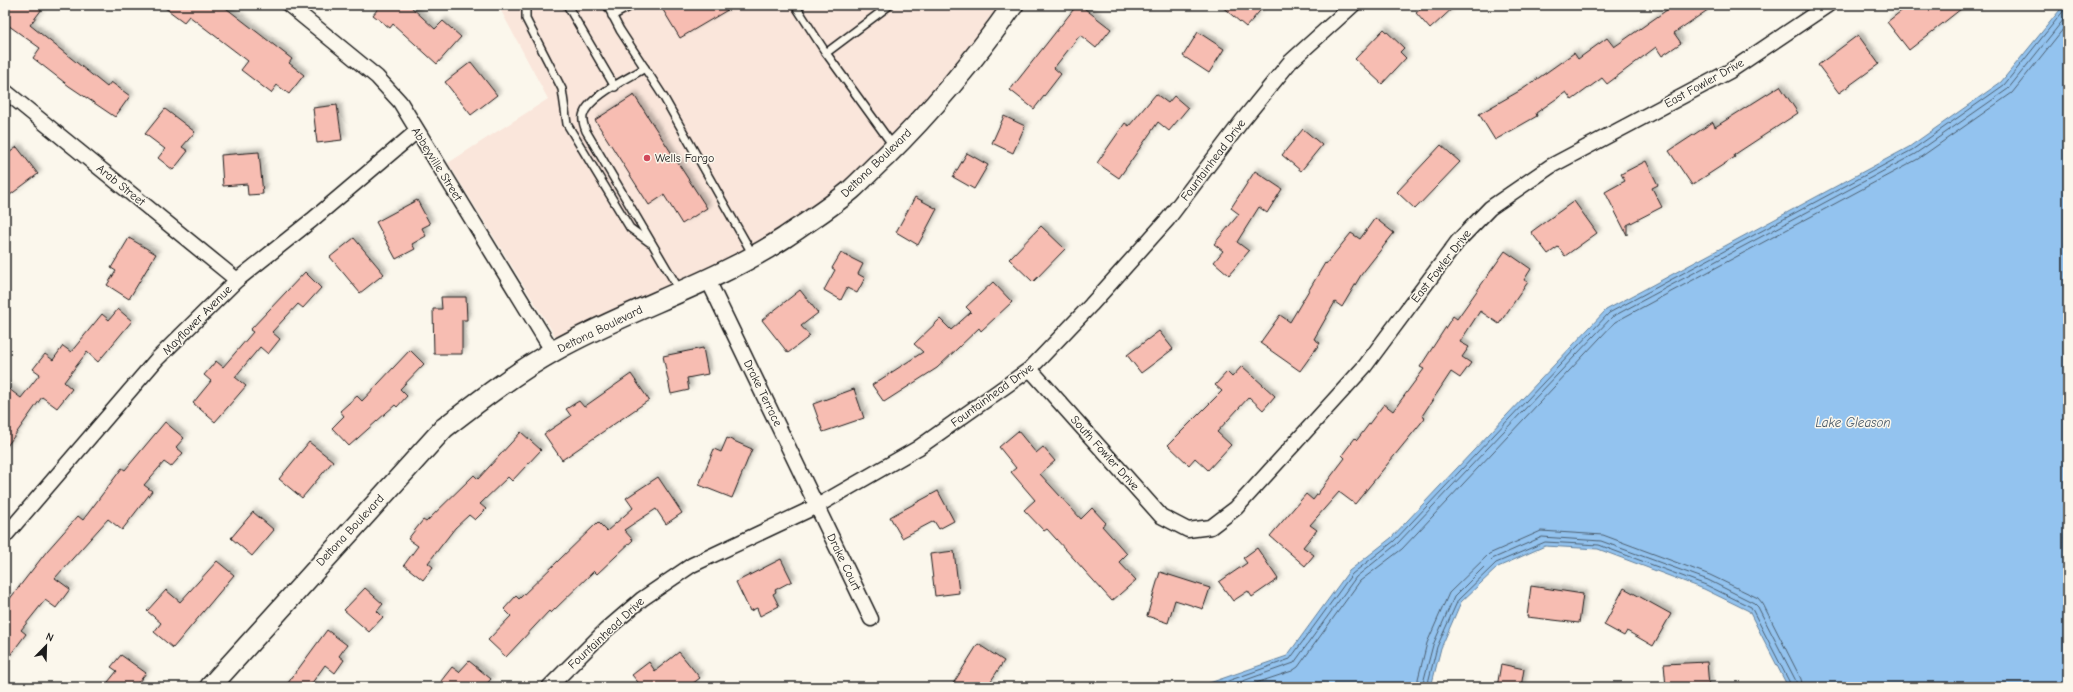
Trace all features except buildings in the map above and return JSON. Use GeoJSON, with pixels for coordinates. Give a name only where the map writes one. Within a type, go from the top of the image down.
{"type":"FeatureCollection","features":[{"type":"Feature","properties":{"kind":"street","name":"Abbeyville Street"},"geometry":{"type":"LineString","coordinates":[[289,5],[377,76],[400,102],[553,352]]}},
{"type":"Feature","properties":{"kind":"street","name":"Deltona Boulevard"},"geometry":{"type":"LineString","coordinates":[[210,687],[444,428],[489,394],[553,352],[630,313],[708,280],[754,255],[783,238],[851,190],[944,95],[985,45],[1013,5]]}},
{"type":"Feature","properties":{"kind":"street","name":"Fountainhead Drive"},"geometry":{"type":"LineString","coordinates":[[549,687],[606,630],[642,599],[692,565],[817,506],[918,448],[1030,369],[1091,305],[1168,219],[1242,121],[1290,62],[1353,5]]}},
{"type":"Feature","properties":{"kind":"street","name":"East Fowler Drive"},"geometry":{"type":"LineString","coordinates":[[1186,529],[1211,527],[1236,508],[1365,366],[1458,241],[1490,208],[1551,166],[1730,71],[1828,5]]}},
{"type":"Feature","properties":{"kind":"street","name":"Arab Street"},"geometry":{"type":"LineString","coordinates":[[5,91],[237,280]]}},
{"type":"Feature","properties":{"kind":"street","name":"Mayflower Avenue"},"geometry":{"type":"LineString","coordinates":[[5,536],[157,359],[237,280],[312,220],[417,131]]}},
{"type":"Feature","properties":{"kind":"street","name":"Drake Terrace"},"geometry":{"type":"LineString","coordinates":[[708,280],[817,506]]}},
{"type":"Feature","properties":{"kind":"street","name":"South Fowler Drive"},"geometry":{"type":"LineString","coordinates":[[1030,369],[1161,516],[1186,529]]}},
{"type":"Feature","properties":{"kind":"street","name":"Drake Court"},"geometry":{"type":"LineString","coordinates":[[817,506],[871,619]]}},
{"type":"Feature","properties":{"kind":"lane"},"geometry":{"type":"LineString","coordinates":[[526,5],[526,19],[562,89],[567,124],[630,228],[652,243]]}},
{"type":"Feature","properties":{"kind":"lane"},"geometry":{"type":"LineString","coordinates":[[566,5],[615,86]]}},
{"type":"Feature","properties":{"kind":"lane"},"geometry":{"type":"LineString","coordinates":[[607,5],[620,30],[663,96],[754,255]]}},
{"type":"Feature","properties":{"kind":"lane"},"geometry":{"type":"LineString","coordinates":[[612,16],[633,5]]}},
{"type":"Feature","properties":{"kind":"lane"},"geometry":{"type":"LineString","coordinates":[[795,5],[826,53],[894,147]]}},
{"type":"Feature","properties":{"kind":"lane"},"geometry":{"type":"LineString","coordinates":[[826,53],[890,5]]}},
{"type":"Feature","properties":{"kind":"lane"},"geometry":{"type":"LineString","coordinates":[[645,68],[589,104],[583,116],[584,123],[586,131],[680,291]]}},
{"type":"Feature","properties":{"kind":"shaded area"},"geometry":{"type":"Polygon","coordinates":[[[502,5],[1003,5],[933,94],[846,182],[786,226],[712,267],[626,304],[557,339],[448,163],[548,99],[499,7],[502,5]]]}},
{"type":"Feature","properties":{"kind":"water","name":"Lake Gleason"},"geometry":{"type":"Polygon","coordinates":[[[2064,5],[2068,5],[2068,687],[1788,687],[1749,611],[1704,589],[1598,549],[1545,546],[1498,567],[1461,602],[1441,648],[1431,687],[1198,687],[1287,656],[1349,571],[1391,538],[1606,310],[1909,147],[2001,82],[2064,5]]]}},
{"type":"Feature","properties":{"kind":"place","name":"Wells Fargo"},"geometry":{"type":"Point","coordinates":[647,158]}}]}
